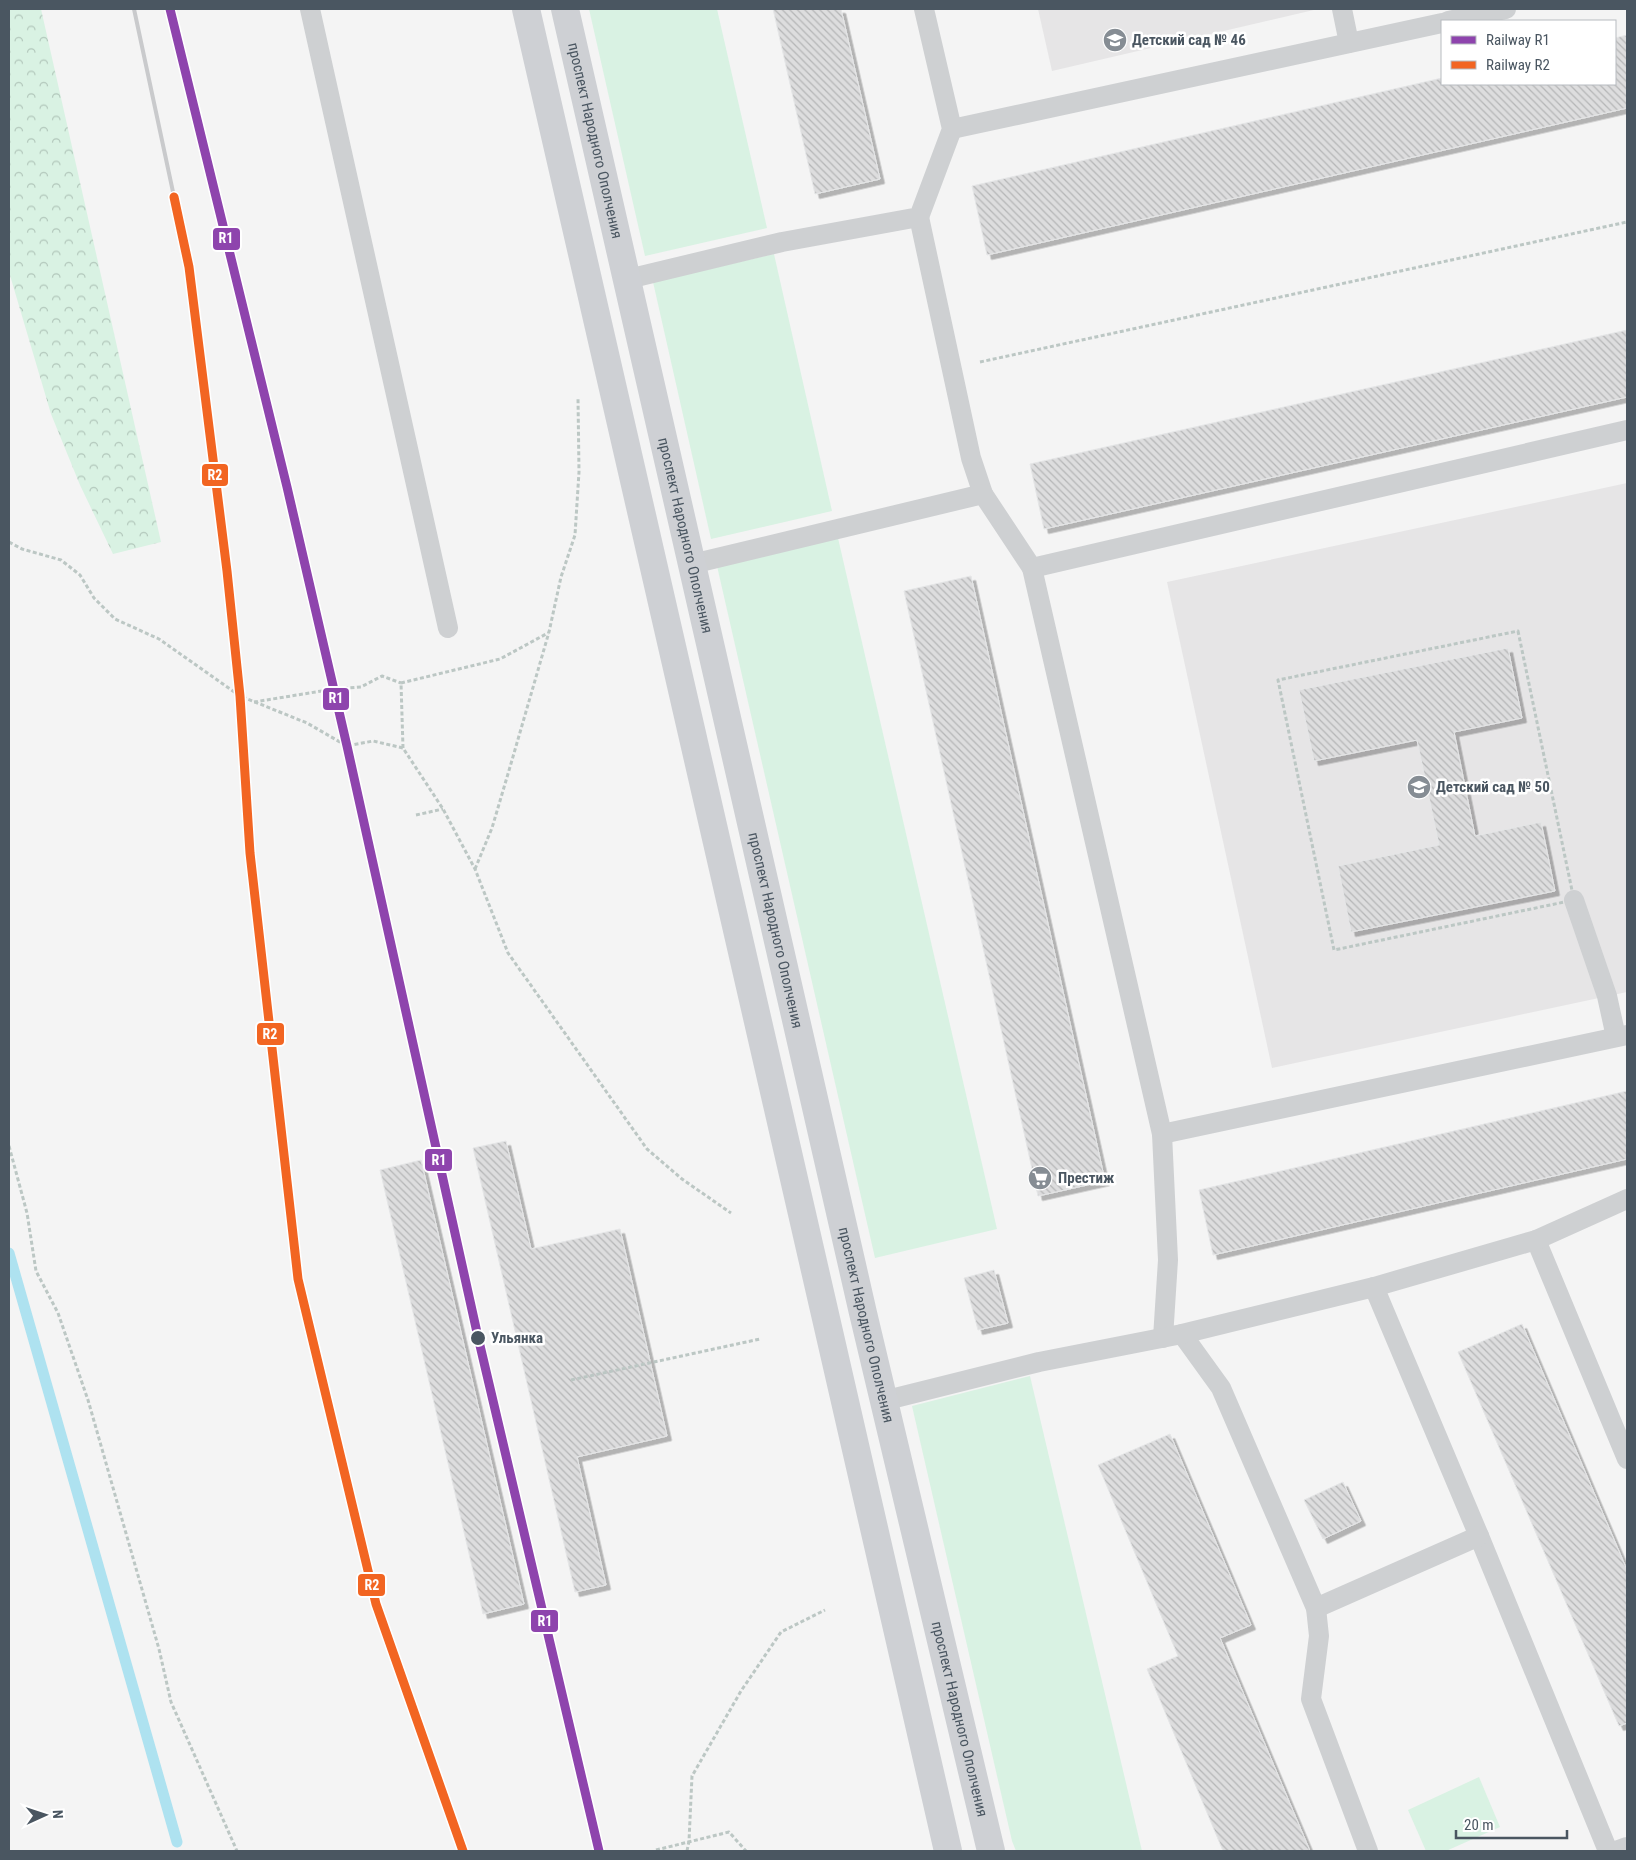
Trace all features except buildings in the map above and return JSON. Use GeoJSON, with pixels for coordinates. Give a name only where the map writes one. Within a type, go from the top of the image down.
{"type":"FeatureCollection","features":[{"type":"Feature","properties":{"kind":"main road"},"geometry":{"type":"LineString","coordinates":[[526,9],[948,1851]]}},
{"type":"Feature","properties":{"kind":"main road","name":"проспект Народного Ополчения"},"geometry":{"type":"LineString","coordinates":[[566,9],[884,1401],[991,1851]]}},
{"type":"Feature","properties":{"kind":"lane"},"geometry":{"type":"LineString","coordinates":[[310,9],[448,628]]}},
{"type":"Feature","properties":{"kind":"lane"},"geometry":{"type":"LineString","coordinates":[[924,9],[952,129],[919,217],[971,458],[983,494],[1032,568],[1162,1134],[1172,1336],[1221,1388],[1316,1608],[1319,1636],[1311,1698],[1368,1851]]}},
{"type":"Feature","properties":{"kind":"lane"},"geometry":{"type":"LineString","coordinates":[[1342,9],[1349,43]]}},
{"type":"Feature","properties":{"kind":"lane"},"geometry":{"type":"LineString","coordinates":[[1453,20],[1506,9]]}},
{"type":"Feature","properties":{"kind":"lane"},"geometry":{"type":"LineString","coordinates":[[952,129],[1441,23]]}},
{"type":"Feature","properties":{"kind":"lane"},"geometry":{"type":"LineString","coordinates":[[628,279],[782,242],[919,217]]}},
{"type":"Feature","properties":{"kind":"lane"},"geometry":{"type":"LineString","coordinates":[[1032,568],[1627,430]]}},
{"type":"Feature","properties":{"kind":"lane"},"geometry":{"type":"LineString","coordinates":[[692,564],[983,494]]}},
{"type":"Feature","properties":{"kind":"lane"},"geometry":{"type":"LineString","coordinates":[[1162,1134],[1622,1036],[1574,900]]}},
{"type":"Feature","properties":{"kind":"lane"},"geometry":{"type":"LineString","coordinates":[[884,1401],[1039,1362],[1172,1336],[1374,1288],[1536,1240],[1627,1199]]}},
{"type":"Feature","properties":{"kind":"lane"},"geometry":{"type":"LineString","coordinates":[[1536,1240],[1627,1459]]}},
{"type":"Feature","properties":{"kind":"lane"},"geometry":{"type":"LineString","coordinates":[[1374,1288],[1479,1536],[1608,1851]]}},
{"type":"Feature","properties":{"kind":"lane"},"geometry":{"type":"LineString","coordinates":[[1316,1608],[1479,1536]]}},
{"type":"Feature","properties":{"kind":"lane"},"geometry":{"type":"LineString","coordinates":[[1616,1851],[1627,1847]]}},
{"type":"Feature","properties":{"kind":"path"},"geometry":{"type":"LineString","coordinates":[[951,368],[1627,222]]}},
{"type":"Feature","properties":{"kind":"path"},"geometry":{"type":"LineString","coordinates":[[474,869],[494,820],[548,632],[561,577],[575,535],[579,472],[578,392]]}},
{"type":"Feature","properties":{"kind":"path"},"geometry":{"type":"LineString","coordinates":[[9,542],[22,549],[61,560],[80,575],[94,598],[115,619],[158,639],[240,696],[306,723],[347,746],[373,741],[403,748]]}},
{"type":"Feature","properties":{"kind":"path"},"geometry":{"type":"LineString","coordinates":[[1518,631],[1574,900],[1334,950],[1278,680],[1518,631]]}},
{"type":"Feature","properties":{"kind":"path"},"geometry":{"type":"LineString","coordinates":[[253,702],[334,689],[361,687],[382,676],[401,683],[500,658],[548,632]]}},
{"type":"Feature","properties":{"kind":"path"},"geometry":{"type":"LineString","coordinates":[[401,683],[403,748],[443,809],[474,869],[508,953],[647,1149],[682,1179],[731,1213]]}},
{"type":"Feature","properties":{"kind":"path"},"geometry":{"type":"LineString","coordinates":[[416,815],[443,809]]}},
{"type":"Feature","properties":{"kind":"path"},"geometry":{"type":"LineString","coordinates":[[9,1146],[27,1213],[36,1272],[58,1313],[88,1400],[159,1649],[171,1702],[237,1851]]}},
{"type":"Feature","properties":{"kind":"path"},"geometry":{"type":"LineString","coordinates":[[571,1380],[760,1339]]}},
{"type":"Feature","properties":{"kind":"path"},"geometry":{"type":"LineString","coordinates":[[687,1851],[692,1776],[741,1692],[781,1632],[825,1610]]}},
{"type":"Feature","properties":{"kind":"path"},"geometry":{"type":"LineString","coordinates":[[656,1850],[729,1832],[746,1851]]}},
{"type":"Feature","properties":{"kind":"shaded area","name":"Детский сад № 46"},"geometry":{"type":"Polygon","coordinates":[[[1038,9],[1318,9],[1052,71],[1038,9]]]}},
{"type":"Feature","properties":{"kind":"shaded area","name":"Детский сад № 50"},"geometry":{"type":"Polygon","coordinates":[[[1627,483],[1627,992],[1272,1068],[1167,582],[1627,483]]]}},
{"type":"Feature","properties":{"kind":"green space"},"geometry":{"type":"Polygon","coordinates":[[[9,9],[41,9],[161,542],[113,554],[80,485],[51,414],[9,272],[9,9]]]}},
{"type":"Feature","properties":{"kind":"green space"},"geometry":{"type":"Polygon","coordinates":[[[589,9],[717,9],[767,228],[645,256],[589,9]]]}},
{"type":"Feature","properties":{"kind":"green space"},"geometry":{"type":"Polygon","coordinates":[[[774,254],[832,511],[711,539],[653,282],[774,254]]]}},
{"type":"Feature","properties":{"kind":"green space"},"geometry":{"type":"Polygon","coordinates":[[[838,538],[997,1229],[875,1258],[717,566],[838,538]]]}},
{"type":"Feature","properties":{"kind":"green space"},"geometry":{"type":"Polygon","coordinates":[[[1030,1376],[1142,1851],[1016,1851],[1012,1841],[912,1406],[1030,1376]]]}},
{"type":"Feature","properties":{"kind":"green space"},"geometry":{"type":"Polygon","coordinates":[[[1479,1777],[1500,1827],[1446,1851],[1426,1851],[1408,1810],[1479,1777]]]}},
{"type":"Feature","properties":{"kind":"waterway"},"geometry":{"type":"LineString","coordinates":[[9,1253],[177,1842]]}},
{"type":"Feature","properties":{"kind":"railway"},"geometry":{"type":"LineString","coordinates":[[134,9],[189,267],[227,571],[240,696],[250,853],[298,1279],[376,1604],[463,1851]]}},
{"type":"Feature","properties":{"kind":"rail line","name":"R1"},"geometry":{"type":"LineString","coordinates":[[170,9],[287,487],[347,746],[478,1337],[599,1851]]}},
{"type":"Feature","properties":{"kind":"rail line","name":"R2"},"geometry":{"type":"LineString","coordinates":[[174,197],[189,267],[227,571],[240,696],[250,853],[298,1279],[376,1604],[463,1851]]}},
{"type":"Feature","properties":{"kind":"place","name":"Детский сад № 46"},"geometry":{"type":"Point","coordinates":[1115,40]}},
{"type":"Feature","properties":{"kind":"place","name":"Детский сад № 50"},"geometry":{"type":"Point","coordinates":[1419,787]}},
{"type":"Feature","properties":{"kind":"place","name":"Престиж"},"geometry":{"type":"Point","coordinates":[1040,1178]}},
{"type":"Feature","properties":{"kind":"place","name":"Ульянка"},"geometry":{"type":"Point","coordinates":[478,1338]}}]}
